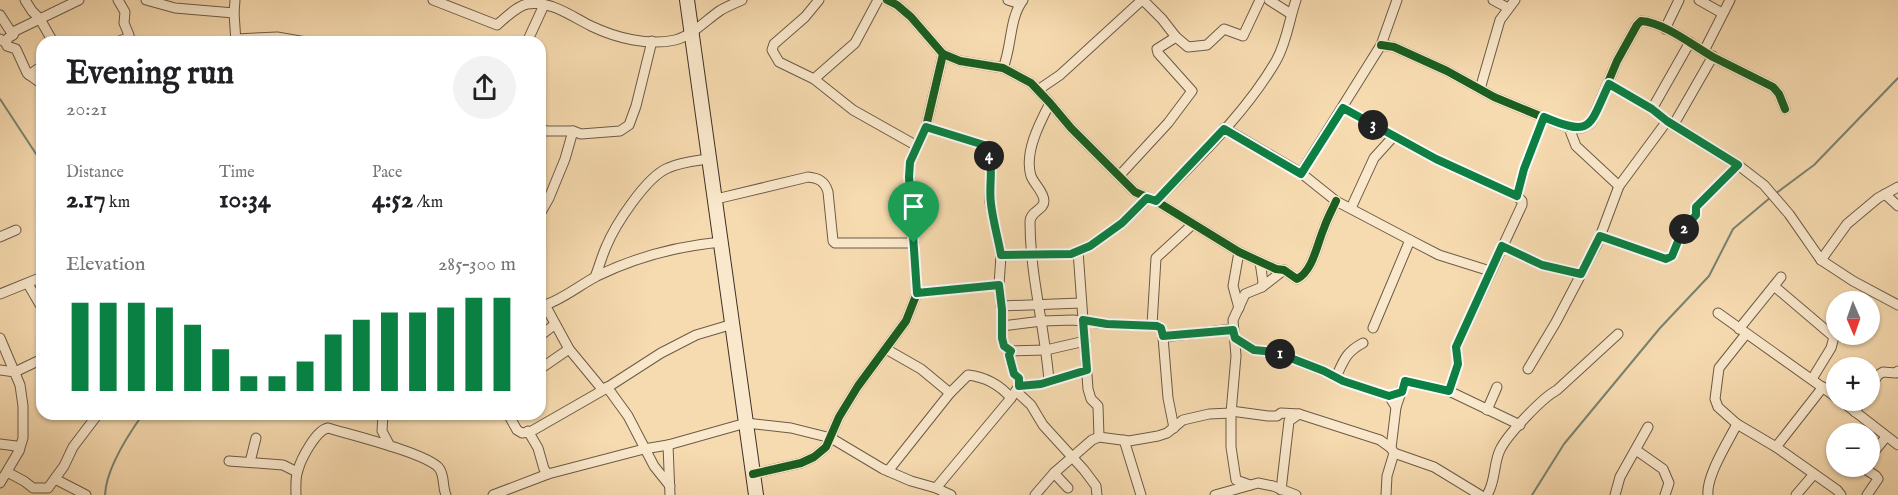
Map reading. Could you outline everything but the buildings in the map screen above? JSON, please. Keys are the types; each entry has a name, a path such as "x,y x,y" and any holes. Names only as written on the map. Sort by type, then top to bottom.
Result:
{"main road":[{"path":"687,0 756,495"}],"street":[{"path":"25,0 50,36"},
{"path":"6,39 15,31 79,0"},
{"path":"118,0 125,12 124,23 128,36"},
{"path":"146,0 175,8 234,13"},
{"path":"235,0 236,36"},
{"path":"433,0 497,25 526,4 544,5 563,10 591,26 616,36 640,41 676,40 692,32 721,10 742,0"},
{"path":"819,0 805,17 774,45 772,50 779,62 814,79 853,110 917,146"},
{"path":"814,79 855,43 878,0"},
{"path":"887,0 911,17 944,54 960,61 1003,68 1031,84 1135,192 1239,252 1276,269 1284,270 1297,279 1311,263 1336,201"},
{"path":"1008,0 1022,2"},
{"path":"1038,90 1060,75 1142,0 1162,19 1176,37 1188,47 1193,48 1207,45 1224,29 1243,36 1260,0"},
{"path":"1269,0 1291,14"},
{"path":"1001,255 1071,254 1090,246 1151,200 1224,129 1247,101 1276,60 1288,33 1296,0"},
{"path":"1301,174 1381,45 1397,0"},
{"path":"1493,0 1508,8"},
{"path":"1480,89 1500,20 1515,0"},
{"path":"1665,29 1678,0"},
{"path":"1699,0 1722,13"},
{"path":"1704,51 1730,0"},
{"path":"1003,68 1017,8 1022,2"},
{"path":"530,36 544,5"},
{"path":"0,15 7,46 16,49 23,66 36,80"},
{"path":"1381,45 1394,47 1447,71 1494,97 1569,128 1582,128 1591,123 1617,62 1641,21 1647,21 1773,87 1779,94 1785,109"},
{"path":"1120,176 1192,91 1157,49 1176,37"},
{"path":"546,131 573,131 581,134 620,131 628,125 636,106 652,41"},
{"path":"1652,109 1690,42"},
{"path":"753,474 801,463 814,457 826,447 839,417 858,386 906,321 917,293 910,162 926,127 944,54"},
{"path":"1528,369 1556,322 1600,236 1619,186 1670,122 1713,56"},
{"path":"29,75 36,70"},
{"path":"1609,84 1738,165 1764,185 1789,214 1821,260 1898,305"},
{"path":"1049,381 1047,350 1032,255 1030,218 1044,202 1032,178 1030,155 1041,120 1050,103"},
{"path":"1343,108 1393,137 1517,196 1522,201 1522,206 1456,347 1458,364 1449,391"},
{"path":"1517,196 1524,169 1544,117"},
{"path":"926,127 984,145 988,151 991,162 990,202 1001,255 999,285 1004,346 1011,351 1047,350 1084,341"},
{"path":"1569,128 1576,146 1619,186"},
{"path":"1224,129 1301,174 1336,201 1439,255 1490,271"},
{"path":"546,203 565,159 573,131"},
{"path":"1351,208 1374,158 1393,137"},
{"path":"595,277 606,245 628,208 644,188 666,168 708,159"},
{"path":"1600,236 1666,259 1672,256 1683,229 1696,215 1696,207 1738,165"},
{"path":"716,198 807,177 818,178 826,185 828,192 835,243 914,243"},
{"path":"1821,260 1847,224 1885,194 1898,187"},
{"path":"1885,194 1898,206"},
{"path":"1152,325 1156,258 1193,224"},
{"path":"0,237 16,230"},
{"path":"1373,328 1410,240"},
{"path":"546,302 612,269 658,253 699,244 721,242"},
{"path":"1502,246 1542,265 1581,274"},
{"path":"1078,251 1088,390 1091,399 1098,406 1099,437"},
{"path":"1239,252 1233,286 1239,308"},
{"path":"600,262 612,269"},
{"path":"1260,262 1262,287"},
{"path":"1250,485 1236,480 1230,447 1236,356 1233,320 1245,294 1262,287 1284,270"},
{"path":"1781,278 1719,368 1715,399 1718,407 1737,424 1776,447 1841,495"},
{"path":"0,294 36,280"},
{"path":"28,284 36,298"},
{"path":"917,293 999,285"},
{"path":"1774,286 1834,337 1831,348 1812,379"},
{"path":"1001,306 1081,303"},
{"path":"546,311 569,349 628,416 644,449 670,491"},
{"path":"1718,313 1824,387 1776,447"},
{"path":"1002,326 1042,321 1083,320 1107,324 1152,325 1161,328 1168,398 1174,428"},
{"path":"511,420 522,434 530,432 661,353 696,335 733,324"},
{"path":"546,331 554,325"},
{"path":"1163,336 1234,334 1254,350 1275,352 1389,396 1396,406"},
{"path":"1487,495 1493,483 1500,450 1520,425 1547,396 1557,390 1618,334"},
{"path":"0,338 20,385 23,406 23,438 19,451 0,483"},
{"path":"1336,377 1351,350 1363,343"},
{"path":"546,365 569,349"},
{"path":"886,349 921,369 950,393"},
{"path":"936,488 1016,392 1019,378 1014,374 1009,355 1011,351"},
{"path":"0,370 15,372 36,362"},
{"path":"888,471 950,393 968,375 981,376 1004,390 1016,392 1087,370"},
{"path":"1880,374 1898,371"},
{"path":"1386,495 1393,451 1396,406 1405,381 1449,391 1520,425"},
{"path":"1487,410 1497,387"},
{"path":"1016,392 1031,405 1043,426 1096,486 1097,495"},
{"path":"1389,396 1402,392"},
{"path":"1035,495 1054,472 1092,440 1099,437 1124,440 1158,436 1184,420 1231,412 1268,416 1299,414 1380,440 1393,451 1434,467 1480,495"},
{"path":"1855,412 1898,445"},
{"path":"1281,490 1289,421 1299,414"},
{"path":"7,472 33,488 48,488 73,447 93,420"},
{"path":"383,420 382,431 390,446"},
{"path":"493,495 548,474 668,445 746,423 791,428 831,438 888,471 951,495"},
{"path":"1708,495 1708,488 1716,466 1737,424"},
{"path":"1615,495 1620,477 1648,427"},
{"path":"296,495 297,472 313,441 323,429 328,428 432,461 442,473 443,490 446,495"},
{"path":"528,431 538,448 544,469 548,474"},
{"path":"1880,444 1886,436"},
{"path":"250,462 256,438"},
{"path":"1124,440 1141,495"},
{"path":"0,444 16,446 19,451"},
{"path":"668,445 670,491"},
{"path":"1636,450 1663,469 1669,483 1665,495"},
{"path":"229,461 283,465 297,472"},
{"path":"1054,472 1068,488"},
{"path":"1796,495 1814,474"},
{"path":"1867,495 1878,479 1877,477"},
{"path":"55,479 86,495"},
{"path":"1220,494 1258,483 1296,495"}],"waterway":[{"path":"1775,194 1814,165 1898,78"},
{"path":"0,99 36,154"},
{"path":"1532,495 1564,444 1660,328 1709,276 1733,229 1771,197"},
{"path":"105,495 109,474 114,463 139,420"}],"cycle path":[{"path":"887,0 911,17 943,54 960,61 1003,68 1031,83 1071,128 1135,192 1156,201 1239,252 1276,269 1284,270 1297,279 1311,264 1336,201"},
{"path":"1381,45 1394,47 1447,71 1494,97 1569,128 1582,128 1591,123 1617,61 1637,25 1641,21 1650,22 1773,87 1779,94 1785,109"},
{"path":"753,474 801,463 814,457 826,447 839,417 858,386 906,321 917,293 910,162 926,127 943,54"}],"route":[{"path":"1609,84 1738,165 1696,207 1696,215 1683,229 1672,256 1666,259 1600,236 1581,274 1542,265 1502,246 1456,347 1458,364 1449,391 1405,381 1402,392 1389,396 1343,381 1275,352 1254,350 1235,338 1233,330 1163,336 1163,331 1157,326 1107,324 1083,320 1087,370 1041,384 1019,386 1019,378 1014,374 1009,355 1011,351 1004,346 1002,338 999,285 917,293 914,243 910,162 926,127 984,145 988,151 991,162 990,202 1001,255 1071,254 1090,246 1122,223 1147,198 1156,201 1224,129 1301,174 1343,108 1436,159 1517,196 1524,169 1544,117 1569,128 1582,128 1591,123 1609,84"}]}
